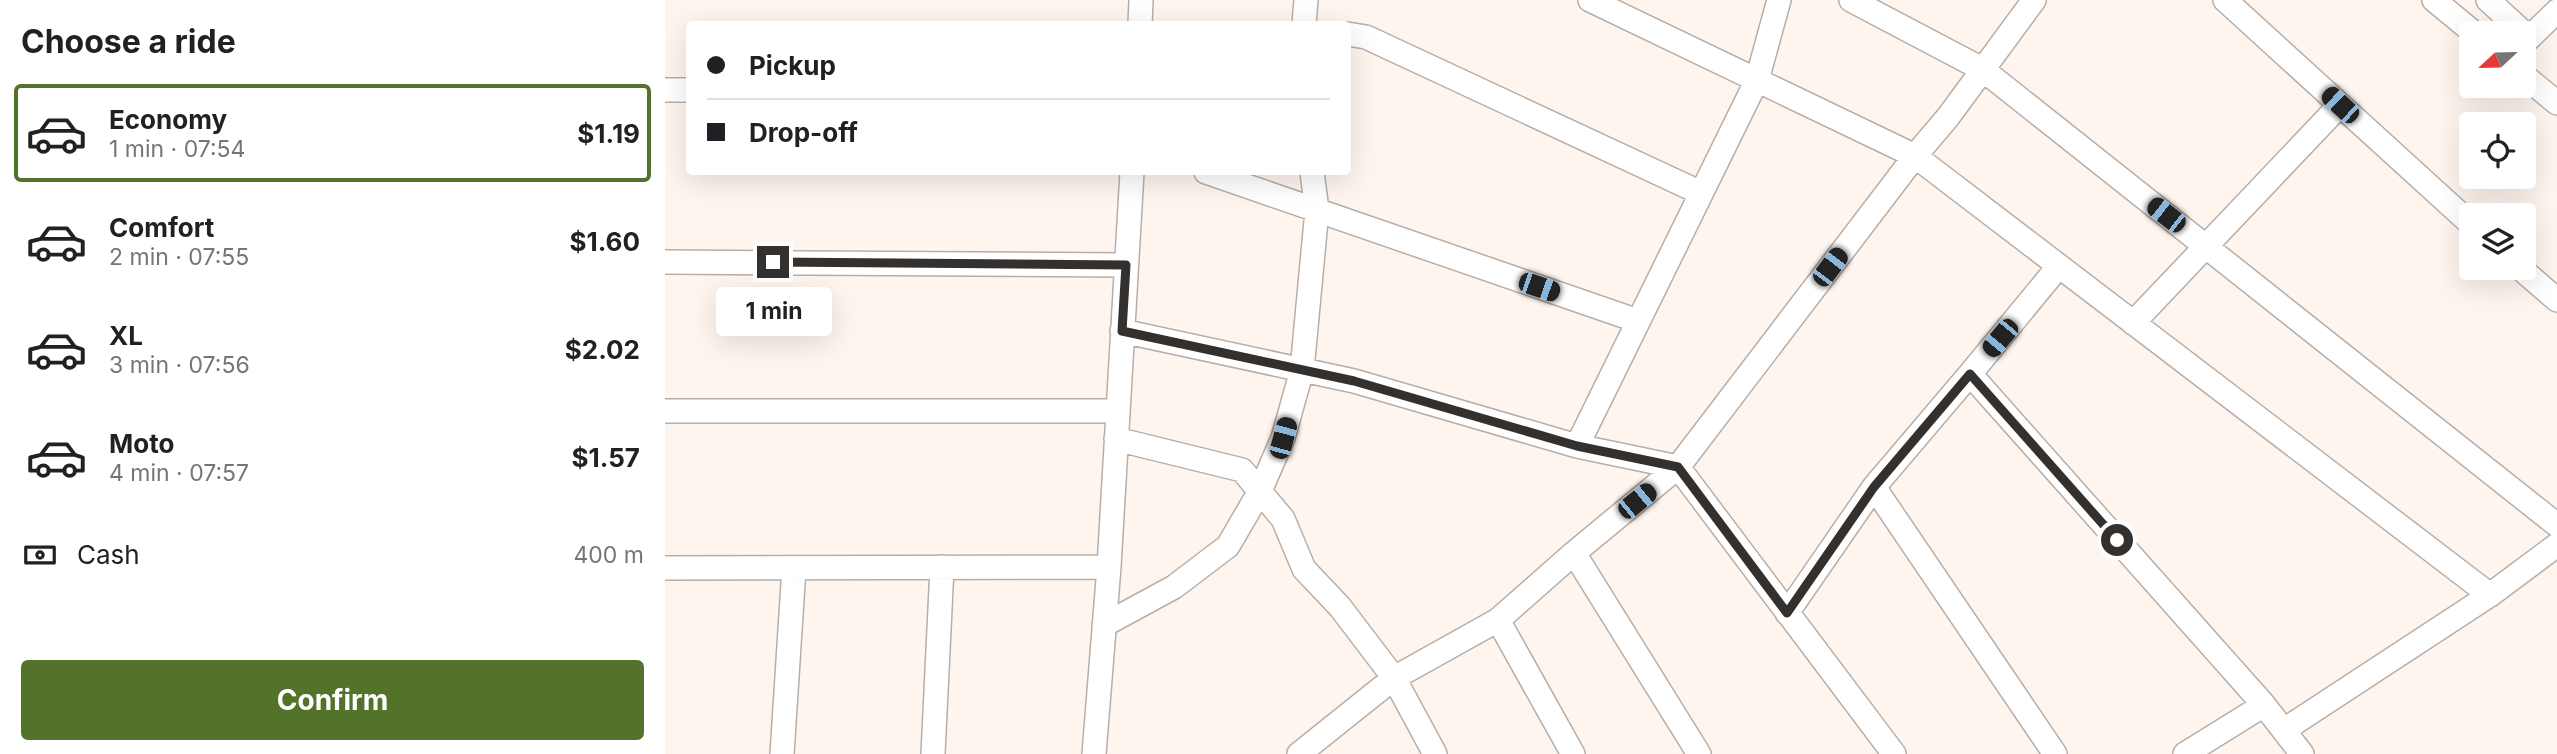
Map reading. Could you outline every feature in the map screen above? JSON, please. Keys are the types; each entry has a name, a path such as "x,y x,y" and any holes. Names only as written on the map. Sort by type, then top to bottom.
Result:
{"street":[{"path":"1140,21 1141,0"},
{"path":"1304,21 1306,0"},
{"path":"1590,0 1915,156 2490,595"},
{"path":"1577,446 1757,80 1779,0"},
{"path":"1851,0 1982,69 2557,525"},
{"path":"1299,754 1394,678 1498,620 1678,467 1915,156 1948,117 2034,0"},
{"path":"2225,0 2459,213"},
{"path":"2434,0 2459,21"},
{"path":"2487,0 2507,21"},
{"path":"2536,31 2557,11"},
{"path":"1351,35 1366,37 1701,193"},
{"path":"2536,86 2557,103"},
{"path":"665,90 686,90"},
{"path":"2133,323 2340,105"},
{"path":"1094,754 1109,567 1132,175"},
{"path":"1215,175 1638,320"},
{"path":"1104,625 1174,587 1228,546 1260,491 1283,438 1302,370 1317,210 1313,175"},
{"path":"665,262 1126,265"},
{"path":"1787,613 1874,487 2059,265"},
{"path":"2534,280 2557,300"},
{"path":"1122,331 1354,381 1577,446 1678,467 1894,754"},
{"path":"1970,374 2264,705 2302,754"},
{"path":"665,411 1118,411"},
{"path":"1116,439 1242,470 1283,519 1304,569 1340,607 1394,678 1435,754"},
{"path":"1874,487 2055,754"},
{"path":"2284,730 2490,595 2557,545"},
{"path":"1574,553 1699,754"},
{"path":"665,568 1109,567"},
{"path":"782,754 795,568"},
{"path":"933,754 942,568"},
{"path":"1498,620 1573,754"},
{"path":"2185,754 2264,705"}],"route":[{"path":"773,262 1126,265 1122,331 1354,381 1577,446 1678,467 1787,613 1874,487 1970,374 2117,540"}]}
